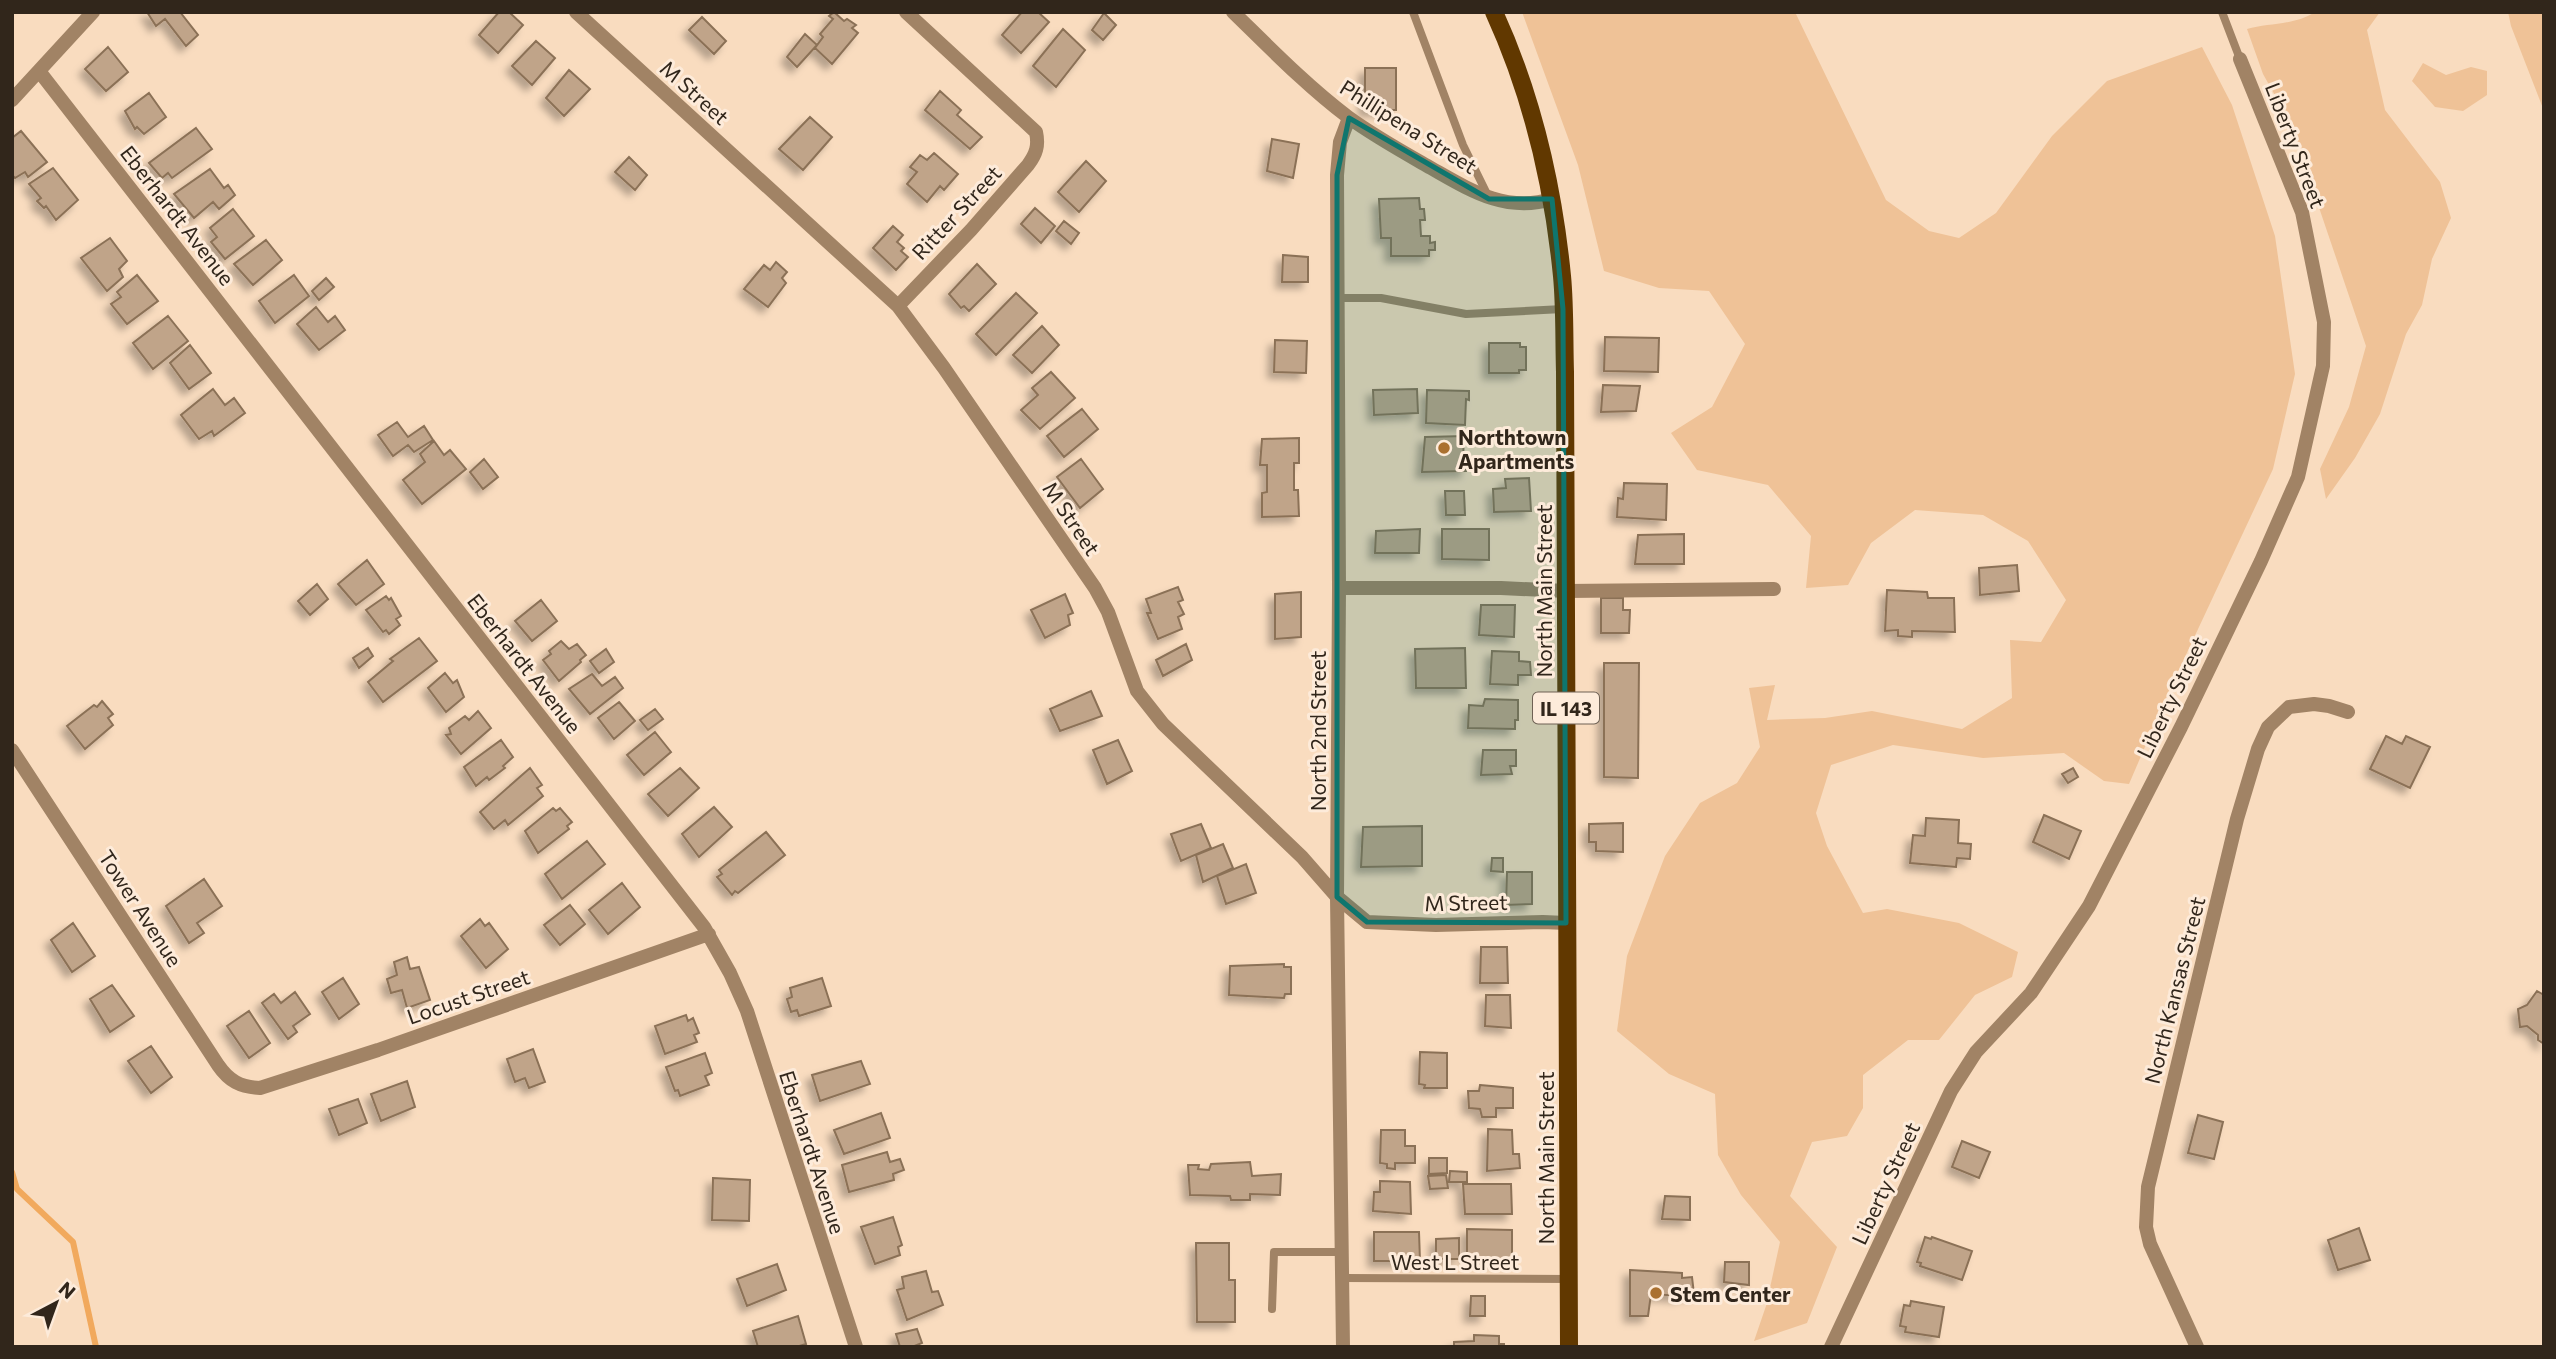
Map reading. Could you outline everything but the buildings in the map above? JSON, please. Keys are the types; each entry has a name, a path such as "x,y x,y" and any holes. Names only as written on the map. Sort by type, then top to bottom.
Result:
{"main road":[{"name":"North Main Street","path":"1494,12 1519,74 1538,136 1552,199 1562,278 1569,1347"}],"street":[{"path":"12,100 93,12"},
{"name":"M Street","path":"576,12 898,306 944,368 1095,588 1108,612 1138,691 1146,705 1301,858 1336,897 1367,922 1436,925 1566,923"},
{"name":"Ritter Street","path":"898,306 971,230 1028,165 1039,143 1037,132 906,12"},
{"name":"Phillipena Street","path":"1233,12 1307,83 1349,118 1406,154 1489,199 1516,203 1552,199"},
{"name":"Liberty Street","path":"1831,1347 1951,1091 1976,1052 2031,993 2089,906 2187,715 2298,477 2323,366 2324,322 2302,212 2240,59"},
{"name":"Eberhardt Avenue","path":"39,71 709,934 747,1011 856,1347"},
{"name":"North 2nd Street","path":"1343,1347 1336,897 1339,588 1337,175 1340,142 1349,118"},
{"path":"1339,588 1500,587 1566,591 1774,589"},
{"name":"North Kansas Street","path":"2197,1347 2150,1244 2146,1227 2147,1194 2170,1092 2237,819 2258,749 2268,727 2289,706 2329,706 2348,712"},
{"name":"Tower Avenue","path":"12,750 226,1077 239,1085"},
{"name":"Locust Street","path":"239,1085 260,1088 273,1084 391,1046 709,934"}],"lane":[{"path":"1413,12 1463,145 1489,199"},
{"name":"Liberty Street","path":"2222,12 2240,59"},
{"path":"1339,298 1381,298 1466,314 1563,309"},
{"path":"1272,1309 1274,1252 1342,1252"},
{"name":"West L Street","path":"1342,1278 1569,1279"}],"highlighted area":[{"path":"1349,118 1489,199 1552,199 1563,309 1566,923 1367,922 1337,897 1337,175"}],"shaded area":[{"path":"1522,12 1795,12 1886,200 1929,231 1959,238 1996,213 2052,136 2107,81 2202,47 2232,105 2275,236 2295,374 2273,469 2169,691 2129,784 2104,781 2064,753 1983,758 1893,745 1831,765 1816,813 1827,846 1863,913 1887,909 1959,923 2018,952 2012,977 1975,995 1939,1040 1908,1040 1863,1075 1863,1108 1847,1136 1812,1142 1790,1196 1837,1247 1807,1323 1754,1341 1766,1306 1780,1242 1741,1195 1718,1155 1715,1094 1669,1074 1617,1031 1627,956 1665,856 1700,803 1737,783 1760,747 1749,688 1775,685 1767,720 1825,718 1872,711 1962,729 2012,698 2010,640 2041,642 2066,600 2028,541 1983,515 1915,510 1871,543 1848,585 1806,588 1811,536 1768,485 1697,470 1671,433 1712,407 1745,344 1709,291 1659,288 1604,271 1578,165"},
{"path":"2315,12 2380,12 2367,30 2385,110 2440,182 2451,218 2432,259 2422,305 2406,334 2380,414 2355,458 2326,499 2320,469 2349,407 2366,346 2290,122 2263,74 2247,29 2291,22"},
{"path":"2508,12 2544,12 2544,111 2511,26"},
{"path":"2423,63 2446,75 2471,67 2487,71 2487,95 2463,111 2435,107 2412,81"}],"waterway":[{"path":"12,1172 17,1189 73,1242 96,1347"}],"place":[{"name":"Northtown Apartments","path":"1444,448"},
{"name":"Stem Center","path":"1656,1293"}]}
